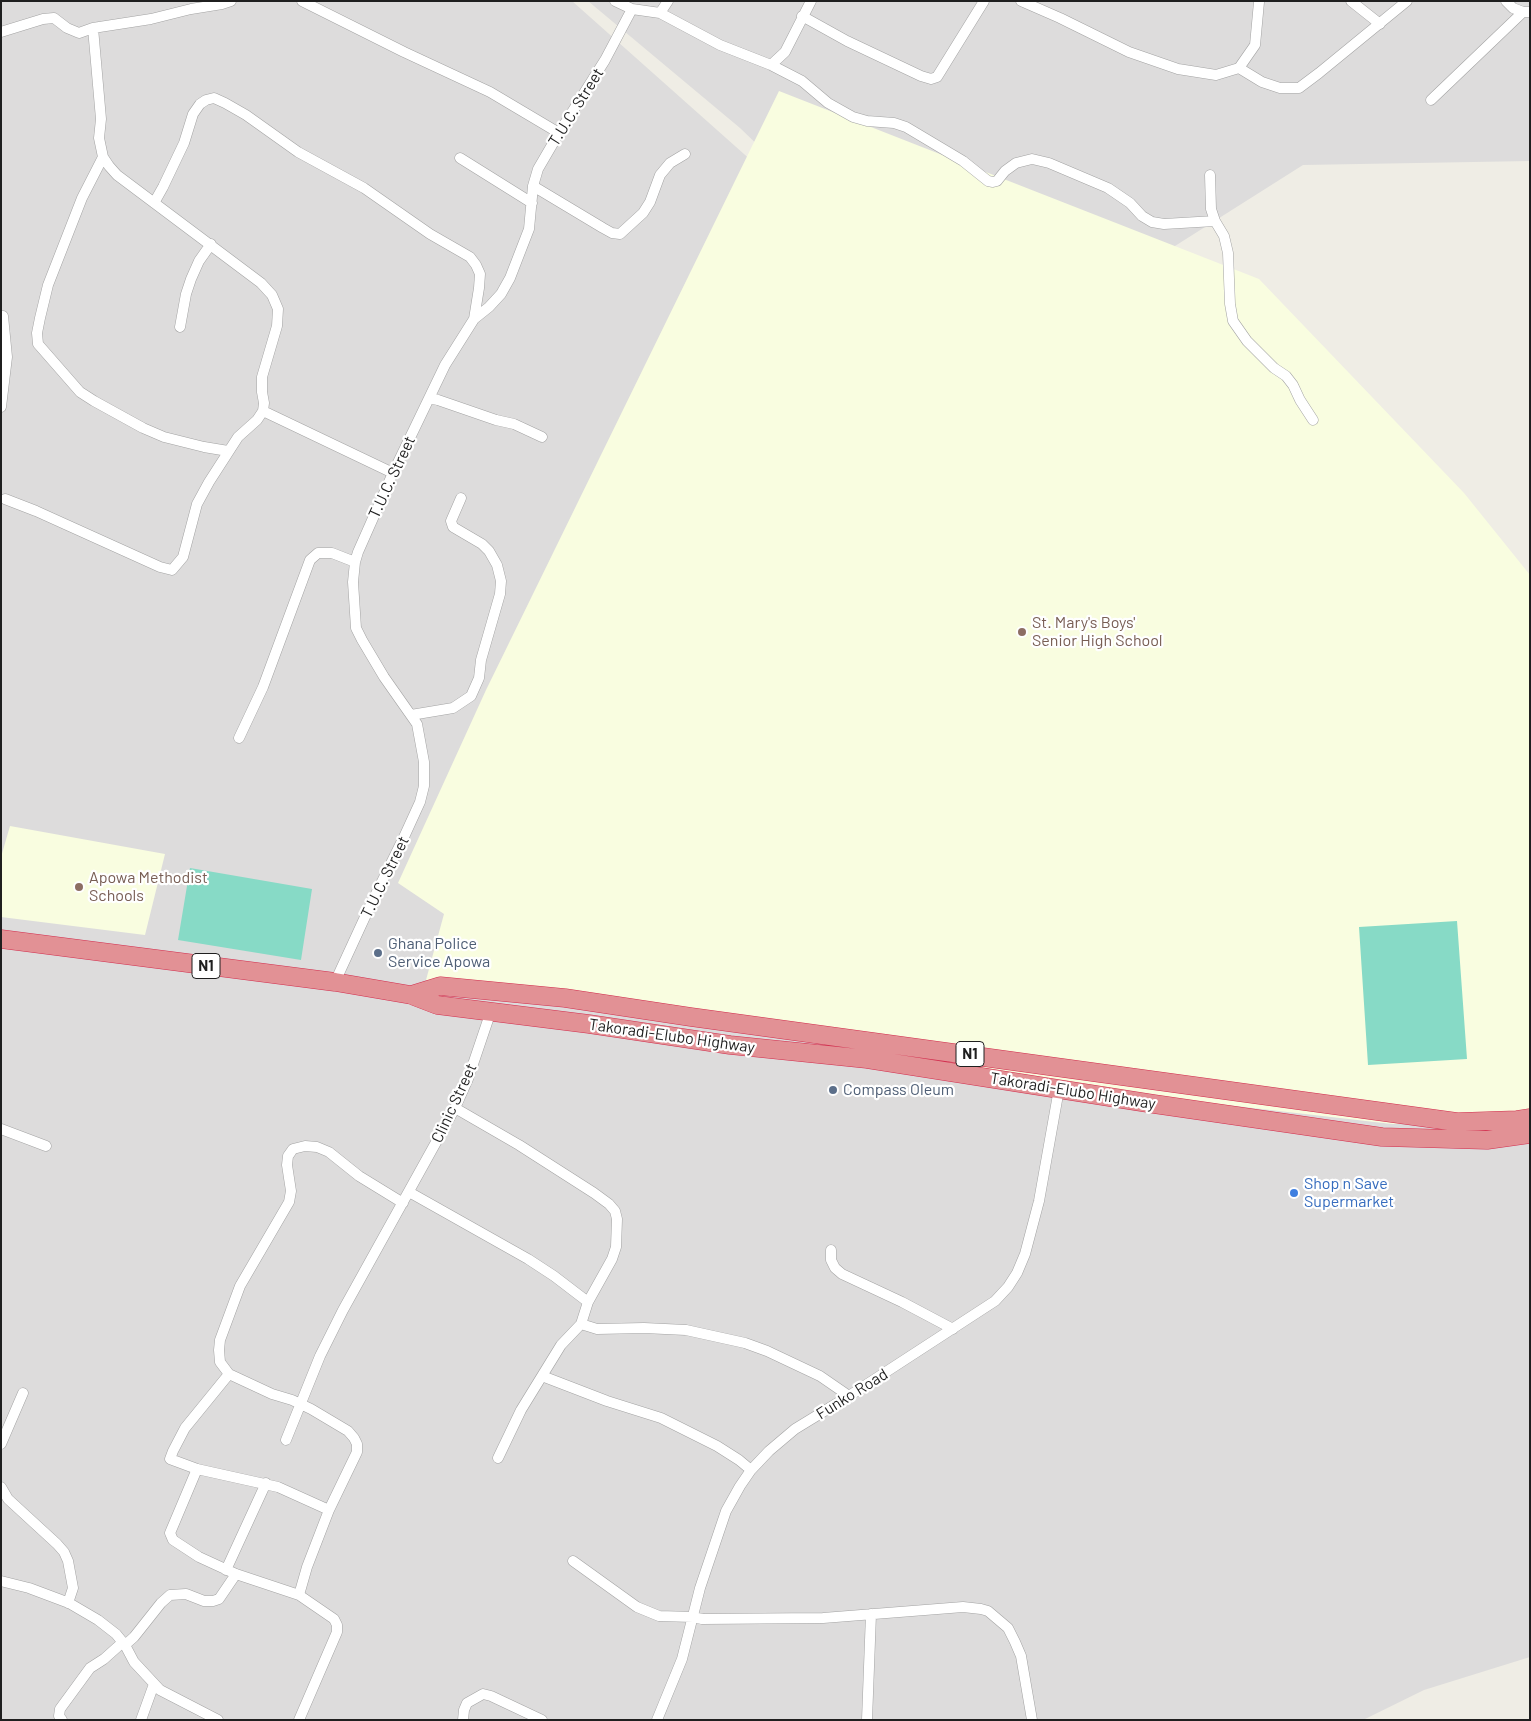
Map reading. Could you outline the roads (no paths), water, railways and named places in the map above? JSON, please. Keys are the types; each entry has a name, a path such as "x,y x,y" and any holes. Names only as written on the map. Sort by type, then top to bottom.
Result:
{"highway":[{"name":"Takoradi-Elubo Highway","path":"1,939 335,982 411,995 437,1005 730,1045 867,1059 1382,1137 1487,1140 1530,1134"},
{"name":"Takoradi-Elubo Highway","path":"411,995 440,986 556,997 1456,1122 1530,1118"}],"street":[{"path":"1,32 43,19 54,18 67,28 79,33 93,28 152,19 231,1"},
{"path":"302,1 490,92 559,133"},
{"path":"615,1 632,9 660,13 720,45 771,65 802,81 828,103 853,118 894,123 906,127 963,161 988,181 993,182 997,180 1016,163 1032,160 1049,163 1108,188 1152,222 1164,224 1215,221"},
{"path":"660,13 668,1"},
{"path":"771,65 785,52 811,1"},
{"path":"802,16 847,41 931,79 938,78 984,1"},
{"path":"1021,1 1130,52 1178,69 1216,75 1239,68 1255,45 1257,2"},
{"path":"1351,1 1380,24"},
{"path":"1239,68 1262,82 1280,88 1299,88 1407,1"},
{"path":"1506,1 1513,8 1526,12"},
{"name":"T.U.C. Street","path":"335,982 420,802 424,786 424,762 417,724 384,677 356,628 353,582 358,552 393,473 445,365 474,319 489,308 510,278 529,229 533,186 538,169 605,60 632,9"},
{"path":"1431,100 1526,12"},
{"path":"5,499 160,567 172,570 183,557 198,504 228,451 263,411 262,377 277,326 278,309 272,295 261,282 117,175 103,157 99,138 101,119 93,28"},
{"path":"154,203 184,143 193,114 200,104 214,98 246,115 298,152 364,188 430,234 470,257 476,264 480,274 474,319"},
{"path":"533,186 612,233 620,234 643,213 650,202 660,175 670,163 685,154"},
{"path":"103,157 82,198 48,285 37,333 38,344 80,392 94,401 143,428 164,437 204,448 228,451"},
{"path":"460,158 532,203"},
{"path":"1210,174 1211,209 1215,221 1224,236 1228,253 1230,304 1233,321 1247,341 1274,368 1286,376 1313,420"},
{"path":"180,327 186,294 191,279 199,261 211,244"},
{"path":"1,407 8,357 3,316"},
{"path":"429,398 514,424 542,437"},
{"path":"263,411 393,473"},
{"path":"411,714 453,708 470,696 479,678 500,594 501,581 497,565 490,551 482,544 453,527 451,521 461,498"},
{"path":"240,738 263,687 310,560 318,553 332,554 355,562"},
{"name":"Clinic Street","path":"286,1440 320,1356 343,1310 455,1108 468,1079 491,1011"},
{"name":"Funko Road","path":"658,1720 682,1659 700,1588 726,1511 740,1486 752,1470 769,1451 795,1429 953,1329 995,1301 1008,1288 1025,1254 1039,1201 1059,1089"},
{"path":"455,1108 575,1180 610,1204 615,1211 617,1232 616,1247 612,1259 588,1302 581,1324 561,1345 517,1417 498,1458"},
{"path":"1,1129 46,1146"},
{"path":"299,1595 328,1510 357,1452 357,1444 348,1431 301,1404 272,1394 228,1374 220,1362 220,1340 240,1286 289,1202 291,1191 287,1165 288,1156 293,1149 305,1146 317,1147 329,1152 359,1176 403,1204"},
{"path":"409,1192 528,1259 588,1302"},
{"path":"831,1250 831,1260 834,1268 842,1274 902,1302 953,1329"},
{"path":"581,1324 597,1329 644,1328 686,1330 745,1343 790,1361 820,1376 849,1396"},
{"path":"228,1374 185,1428 170,1459 197,1469 266,1483 296,1494 328,1510"},
{"path":"542,1376 607,1401 661,1418 717,1446 752,1470"},
{"path":"1,1444 23,1393"},
{"path":"197,1469 170,1533 172,1540 226,1570 299,1595 334,1619 337,1625 337,1632 299,1720"},
{"path":"226,1570 266,1483"},
{"path":"1,1487 8,1499 58,1544 64,1552 68,1561 73,1588 68,1603"},
{"path":"573,1561 637,1607 660,1616 702,1619 823,1618 963,1608 988,1611 1008,1628 1021,1656 1032,1720"},
{"path":"62,1720 59,1716 60,1709 90,1668 104,1660 134,1636 170,1595 186,1594 204,1601 213,1601 219,1599 236,1574"},
{"path":"1,1581 18,1585 68,1603 98,1620 116,1634 134,1662 154,1684 166,1694 218,1720"},
{"path":"867,1720 871,1614"},
{"path":"141,1720 154,1684"},
{"path":"463,1720 467,1703 482,1694 542,1720"}],"place":[{"name":"St. Mary's Boys' Senior High School","path":"1022,632"},
{"name":"Apowa Methodist Schools","path":"79,887"},
{"name":"Ghana Police Service Apowa","path":"378,953"},
{"name":"Compass Oleum","path":"833,1090"},
{"name":"Shop n Save Supermarket","path":"1294,1193"}]}
